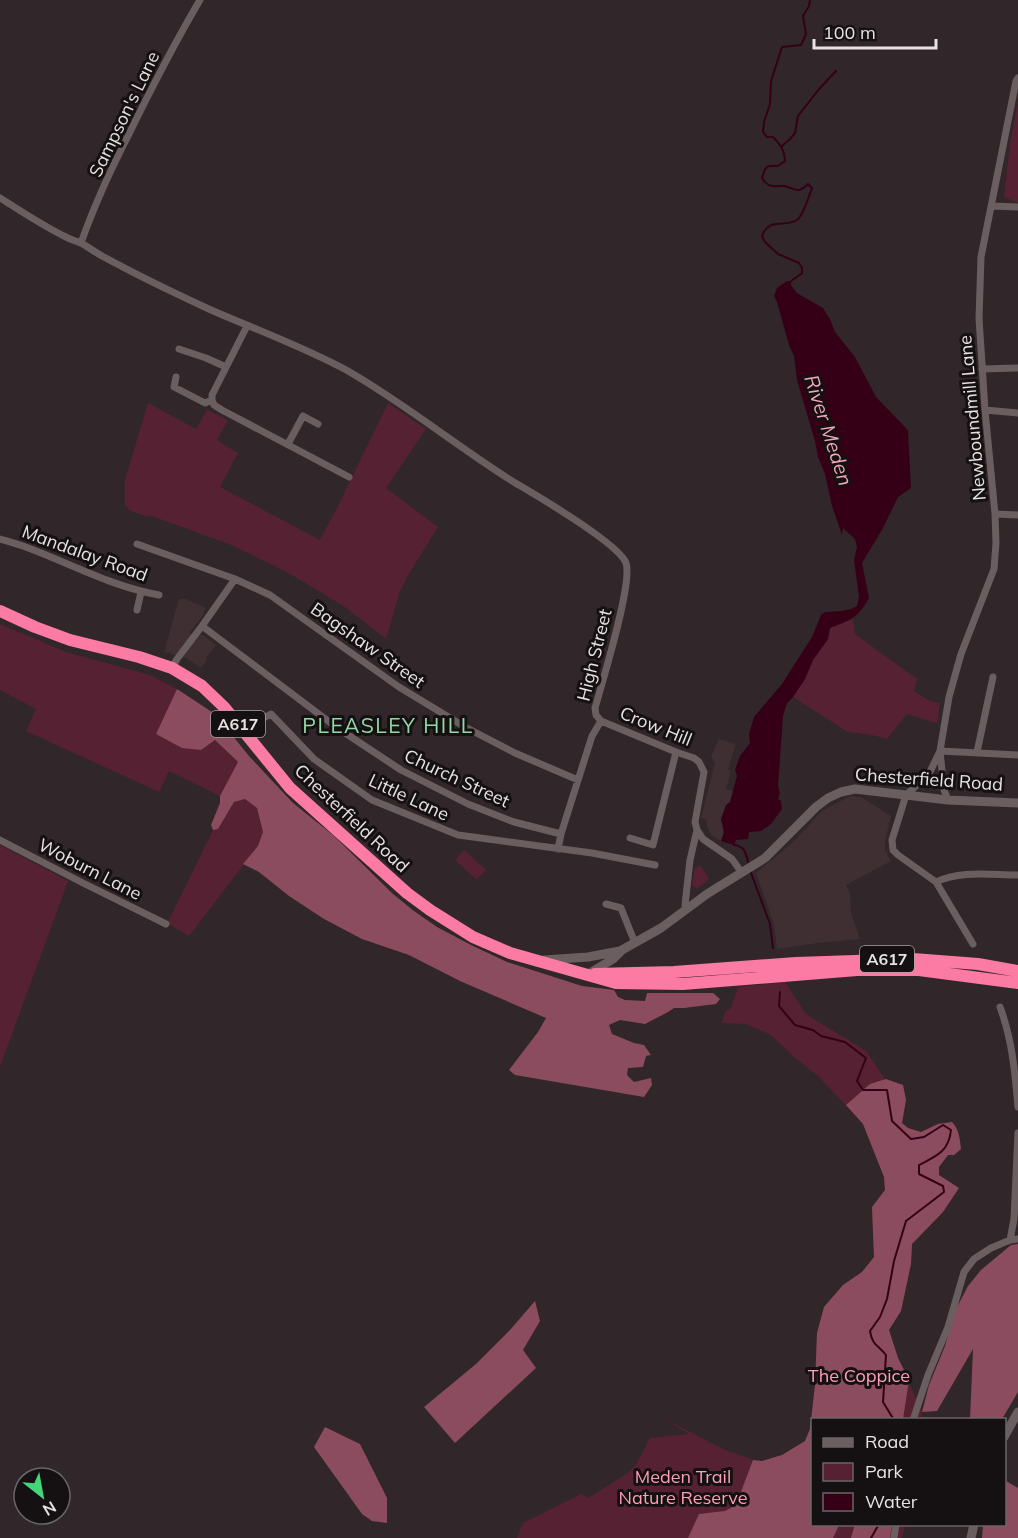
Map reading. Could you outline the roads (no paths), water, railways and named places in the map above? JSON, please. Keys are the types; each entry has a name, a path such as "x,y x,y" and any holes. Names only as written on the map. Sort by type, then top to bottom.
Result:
{"highway":[{"name":"Chesterfield Road","path":"0,611 70,640 139,657 172,668 202,686 243,729 290,789 407,893 473,937 510,952 588,974"},
{"name":"A617","path":"588,974 674,972 796,963 913,959 1018,970"},
{"name":"A617","path":"588,974 616,983 673,984 857,970 918,970 1018,983"}],"street":[{"name":"Sampson's Lane","path":"81,243 148,95 200,0"},
{"name":"Newboundmill Lane","path":"948,800 944,790 940,751 949,697 961,654 994,569 995,514 979,318 981,257 1018,78"},
{"path":"0,198 66,237 247,326 212,395 214,405 349,477"},
{"path":"992,206 1018,207"},
{"name":"High Street","path":"247,326 314,354 393,399 492,468 563,512 603,540 625,560 627,567 622,605 595,708 596,715 601,720 592,736 558,849"},
{"path":"179,349 226,367"},
{"path":"982,369 1018,368"},
{"path":"176,377 174,387 205,403 212,400"},
{"path":"985,411 1018,413"},
{"path":"288,444 303,416 318,424"},
{"path":"995,514 1018,515"},
{"name":"Mandalay Road","path":"0,539 30,548 141,592 159,595"},
{"name":"Bagshaw Street","path":"137,544 235,579 270,596 399,687 465,727 515,753 578,780"},
{"path":"172,668 235,579"},
{"path":"136,610 141,592"},
{"name":"Church Street","path":"202,626 336,727 401,770 468,804 514,822 561,834"},
{"path":"977,752 993,677"},
{"path":"990,689 999,691"},
{"name":"Little Lane","path":"243,729 271,714 314,759 372,800 458,835 558,849"},
{"name":"Crow Hill","path":"601,720 694,758 702,766 704,772 695,822 697,830 690,860 685,904 687,908"},
{"path":"940,751 1018,755"},
{"name":"Newboundmill Lane","path":"906,795 929,774 940,751"},
{"path":"630,838 653,846 676,752"},
{"name":"Chesterfield Road","path":"535,960 588,957 622,950 635,943 756,864 777,847 816,807 840,792 855,789 948,800 1018,803"},
{"path":"906,795 892,840 893,850 936,882 973,944"},
{"path":"697,830 703,839 732,859 743,872"},
{"name":"Woburn Lane","path":"0,840 166,924"},
{"path":"558,849 655,865"},
{"path":"936,882 947,876 956,875 1018,875"},
{"path":"606,904 621,908 635,943"},
{"name":"Chesterfield Road","path":"588,974 613,959 622,950"},
{"path":"1000,1006 1014,1059 1018,1107"},
{"path":"913,1418 948,1327 963,1272 974,1259 991,1248 1014,1239 1018,1133"},
{"path":"1006,1435 1018,1412"}],"water":[{"path":"791,281 797,293 823,308 835,332 855,357 876,397 908,431 911,488 898,497 862,563 869,598 853,618 830,628 828,639 813,660 805,679 787,703 783,716 778,786 780,793 778,799 781,801 782,809 771,824 761,831 749,832 748,839 736,840 734,845 721,841 724,832 721,819 726,805 730,802 737,776 735,770 740,756 750,743 749,734 754,717 782,684 812,637 821,615 825,612 851,609 857,606 859,597 854,560 857,547 855,539 843,528 842,535 832,506 825,474 818,457 797,380 794,356 774,296 777,288"}],"waterway":[{"name":"River Meden","path":"789,284 802,273 802,268 799,263 778,254 762,236 765,230 773,225 797,220 804,210 812,188 808,184 797,190 784,186 771,186 764,181 762,178 765,169 769,166 778,166 785,161 778,143 773,137 767,137 763,132 770,104 771,81 782,47 801,45 806,34 803,16 810,0"},
{"path":"782,146 795,133 798,116 836,71"},
{"name":"River Meden","path":"734,843 743,849 749,865"},
{"name":"River Meden","path":"750,870 770,924 773,948"},
{"name":"River Meden","path":"780,992 779,1006 795,1025 813,1030 821,1036 845,1042 866,1058 857,1081 863,1090 887,1090 892,1121 911,1139 924,1137 943,1125 951,1130 945,1148 937,1156 919,1165 919,1174 943,1186 944,1192 906,1221 894,1261 887,1299 880,1317 870,1331 874,1342 886,1355 883,1402 893,1418"},
{"name":"River Meden","path":"871,1538 878,1526"}],"district":[{"name":"PLEASLEY HILL","path":"388,725"}],"park label":[{"name":"The Coppice","path":"859,1375"},
{"name":"Meden Trail Nature Reserve","path":"683,1486"}]}
